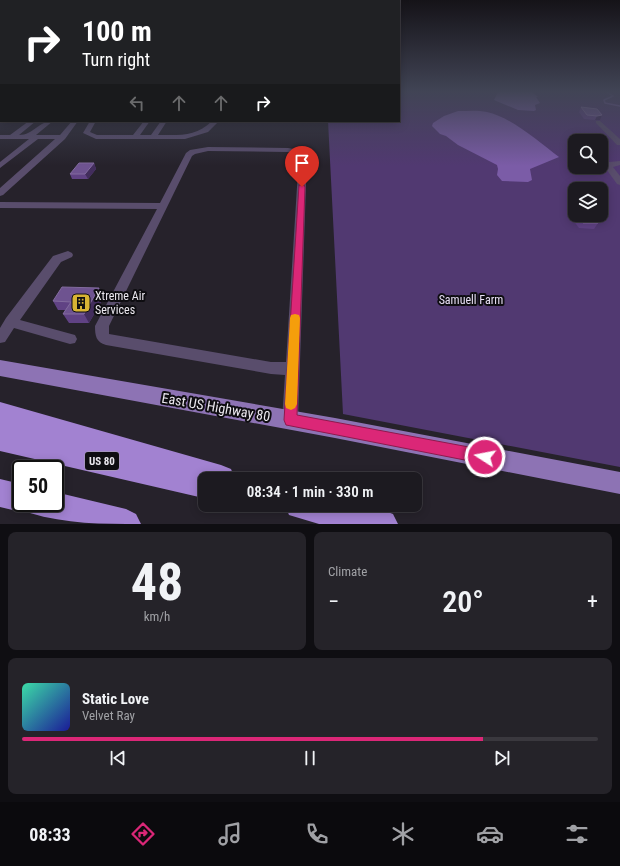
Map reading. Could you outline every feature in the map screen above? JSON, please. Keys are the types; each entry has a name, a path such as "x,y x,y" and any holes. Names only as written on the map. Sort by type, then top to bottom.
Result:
{"highway":[{"path":"0,414 198,472"},
{"name":"US 80","path":"0,438 198,482"},
{"path":"0,493 12,496"},
{"path":"64,509 126,524"},
{"path":"331,512 383,524"}],"main road":[{"name":"East US Highway 80","path":"0,368 290,420 620,483"}],"street":[{"path":"12,137 32,122"},
{"path":"0,166 49,122"},
{"path":"0,193 62,137 74,122"},
{"path":"92,122 86,133 96,137 185,137 206,130 215,122"},
{"path":"135,137 146,122"},
{"path":"153,137 163,122"},
{"path":"598,122 620,143"},
{"path":"0,137 62,137"},
{"path":"290,420 293,368 303,156 302,153 288,150 208,150 193,152 163,206 102,326 102,336 106,340 263,367 293,368"},
{"path":"608,164 620,163"},
{"path":"608,168 620,182"},
{"path":"0,205 163,206"},
{"path":"0,338 57,259 68,255"},
{"path":"11,322 70,339"}],"green space":[{"name":"Samuell Farm","path":"400,116 620,116 620,467 343,414 328,122 400,122"}],"shaded area":[{"path":"443,116 500,116 515,124 559,157 530,169 532,180 528,182 502,181 497,175 497,165 440,134 432,126 433,123"}],"building":[{"path":"79,163 94,163 85,174 70,174"},
{"path":"582,222 598,223 583,223"},
{"path":"62,287 99,288 84,314 63,314 71,302 53,301"}],"slow traffic":[{"path":"291,404 295,318"}],"place":[{"name":"Xtreme Air Services","path":"81,303"}],"route":[{"path":"302,187 290,420 485,457"}]}
